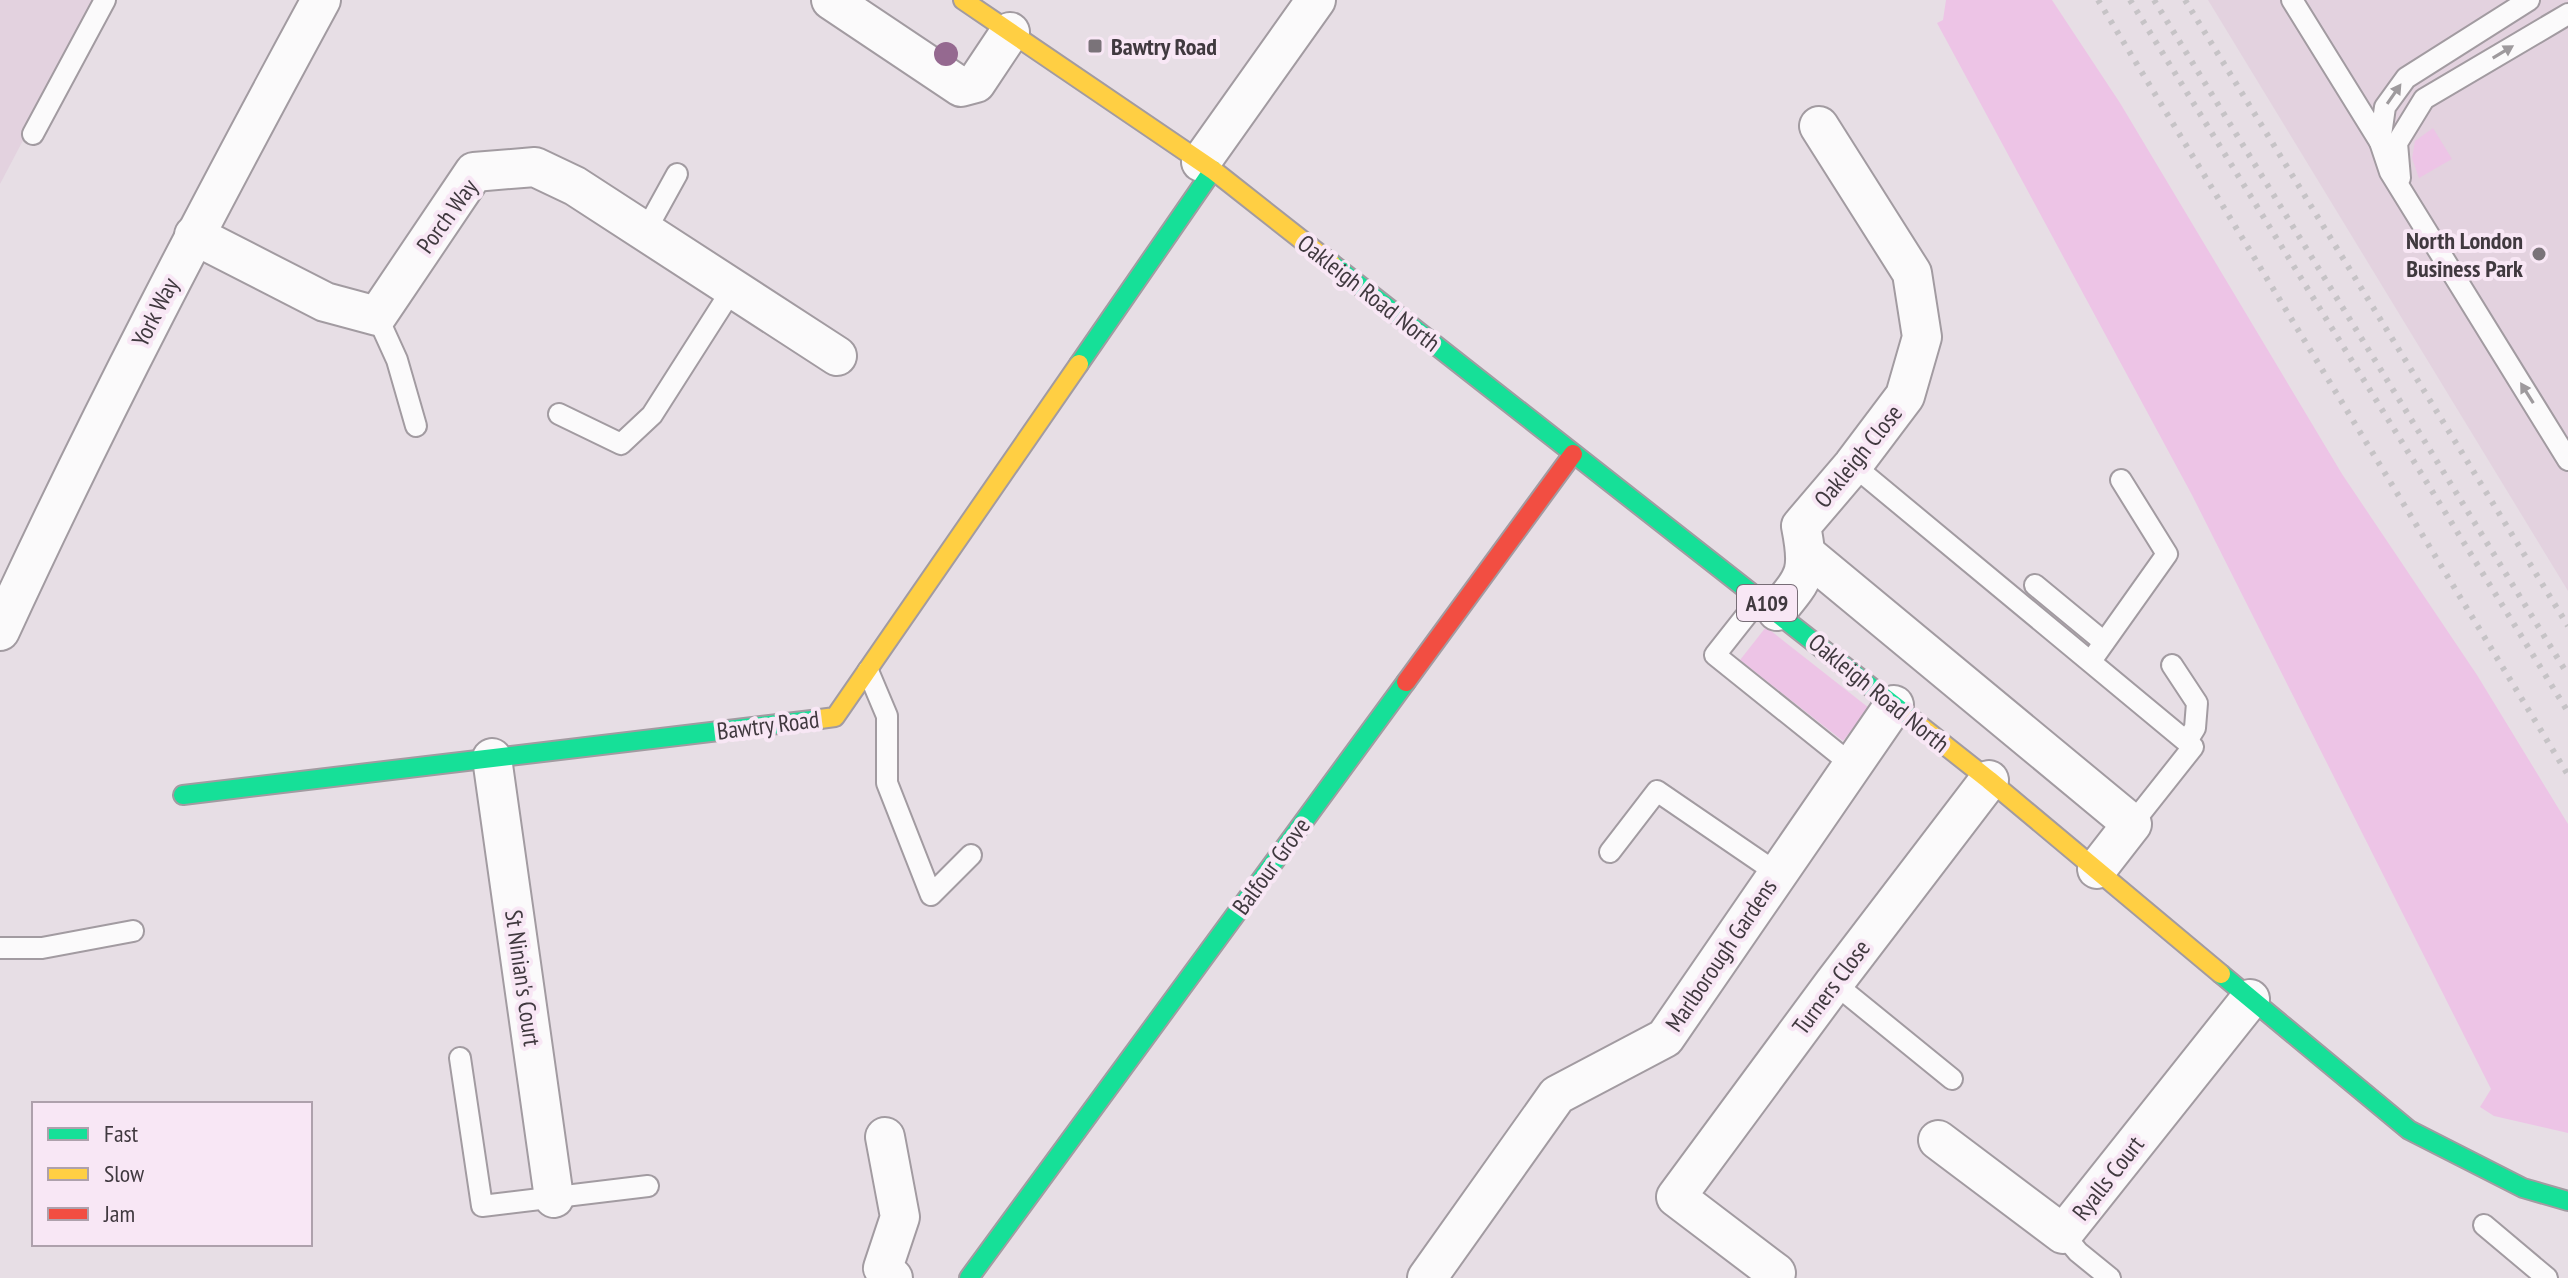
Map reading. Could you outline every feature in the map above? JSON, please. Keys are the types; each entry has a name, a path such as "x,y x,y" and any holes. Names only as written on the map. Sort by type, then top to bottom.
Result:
{"street":[{"name":"York Way","path":"0,631 58,505 194,235 321,0"},
{"path":"831,0 961,87 976,83 1010,32"},
{"name":"Oakleigh Road North","path":"963,0 1207,166 1769,604 1989,780 2409,1130 2523,1188 2568,1201"},
{"path":"1207,166 1316,0"},
{"name":"Oakleigh Close","path":"1769,604 1802,580 1806,554 1801,526 1853,465 1905,396 1922,337 1912,273 1819,126"},
{"name":"Bawtry Road","path":"183,795 835,717 1207,166"},
{"name":"Porch Way","path":"377,316 474,172 535,167 575,186 837,356"},
{"path":"194,235 325,302 377,316"},
{"name":"Balfour Grove","path":"969,1278 1573,454"},
{"path":"1806,554 2132,824 2097,869"},
{"name":"Marlborough Gardens","path":"1427,1278 1557,1095 1665,1038 1894,705"},
{"name":"St Ninian's Court","path":"492,758 554,1198"},
{"name":"Turners Close","path":"1776,1273 1676,1197 1989,780"},
{"name":"Ryalls Court","path":"1938,1140 2063,1234 2250,999"},
{"path":"885,1137 900,1217 883,1268 893,1278"}],"lane":[{"path":"33,134 105,0"},
{"path":"2292,0 2380,142 2390,172 2568,460"},
{"path":"2380,142 2385,107 2406,78 2529,0"},
{"path":"2401,190 2397,143 2424,99 2568,14"},
{"path":"645,232 677,174"},
{"path":"559,414 621,444 652,415 733,288"},
{"path":"377,316 397,360 416,426"},
{"path":"1853,465 2193,747 2132,824"},
{"path":"2091,661 2167,554 2121,480"},
{"path":"2035,585 2104,642"},
{"path":"1769,604 1715,655 1851,764"},
{"path":"2172,665 2197,703 2195,728 2187,741"},
{"path":"867,671 887,716 887,783 931,895 971,855"},
{"path":"1610,852 1657,791 1777,873"},
{"path":"0,948 42,948 133,931"},
{"path":"1834,983 1952,1079"},
{"path":"460,1058 482,1206 648,1186"},
{"path":"2484,1225 2547,1278"},
{"path":"2063,1234 2078,1252 2110,1278"}],"shaded area":[{"path":"0,0 97,0 0,184"},
{"path":"1946,0 2052,0 2120,103 2342,474 2477,675 2568,824 2568,1133 2494,1116 2480,1107 2491,1089 2192,495 1937,23 1943,20"},
{"name":"North London Business Park","path":"2208,0 2568,0 2568,591"},
{"path":"2433,128 2452,159 2419,178 2412,158 2415,141"},
{"path":"1766,627 1869,708 1843,741 1740,660"}],"railway":[{"path":"2098,0 2568,775"},
{"path":"2130,0 2568,712"},
{"path":"2154,0 2568,675"},
{"path":"2185,0 2568,626"}],"traffic: fast":[{"path":"1079,364 1213,170"},
{"path":"1331,263 1913,720"},
{"path":"969,1278 1406,682"},
{"path":"183,795 820,719"},
{"path":"2221,974 2409,1130 2523,1188 2568,1201"}],"traffic: slow":[{"path":"963,0 1213,170 1331,263"},
{"path":"820,719 835,717 1079,364"},
{"path":"1913,720 2221,974"}],"traffic: jam":[{"path":"1406,682 1573,454"}],"place":[{"name":"Bawtry Road","path":"1095,46"},
{"name":"North London Business Park","path":"2539,254"}]}
